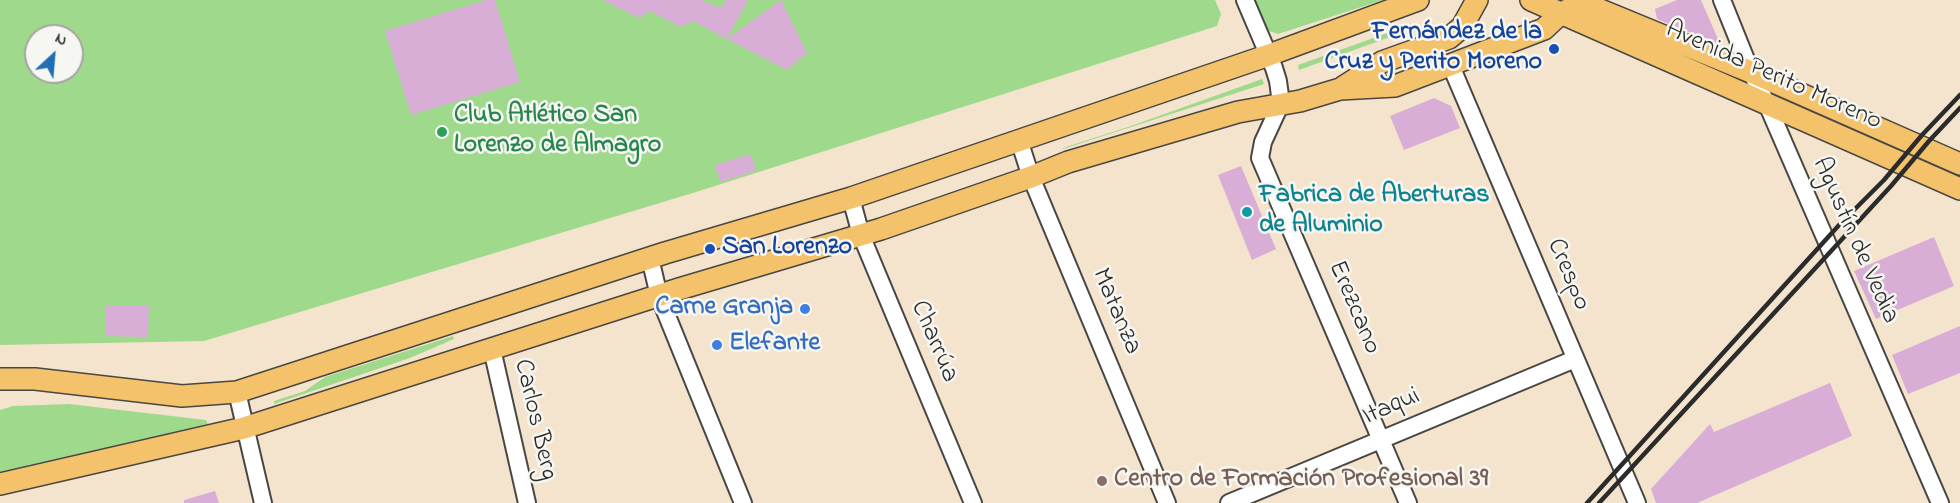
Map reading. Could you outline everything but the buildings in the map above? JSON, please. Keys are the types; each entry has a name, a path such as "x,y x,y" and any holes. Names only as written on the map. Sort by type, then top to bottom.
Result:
{"main road":[{"path":"0,379 35,379 182,396 237,392 650,258 850,198 1269,55 1418,0"},
{"path":"1340,89 1382,62 1449,38 1462,27 1477,0"},
{"name":"Avenida Perito Moreno","path":"1531,0 1574,3 1751,72 1960,164"},
{"path":"0,484 244,428 659,296 861,236 1090,155 1238,112 1300,100 1340,89 1395,86 1544,29 1574,3"},
{"name":"Avenida Perito Moreno","path":"1574,3 1767,104 1960,189"}],"street":[{"path":"1245,0 1269,55 1278,81 1281,103"},
{"name":"Agustín de Vedia","path":"1722,0 1751,72 1767,104 1940,503"},
{"name":"Crespo","path":"1451,66 1637,503"},
{"name":"Erezcano","path":"1281,103 1263,142 1260,158 1408,503"},
{"name":"Matanza","path":"1019,140 1031,177 1167,503"},
{"name":"Charrúa","path":"850,198 861,236 974,503"},
{"path":"650,258 659,296 743,503"},
{"name":"Carlos Berg","path":"492,349 527,503"},
{"name":"Itaqui","path":"1229,503 1575,359"},
{"path":"237,392 263,503"}],"green space":[{"name":"Club Atlético San Lorenzo de Almagro","path":"0,0 1215,0 1221,14 1217,26 696,192 204,341 0,345"},
{"path":"1254,0 1383,0 1278,34 1269,31 1266,27"},
{"path":"1412,29 1299,70 1298,65 1393,31"},
{"path":"1262,79 1264,84 1063,149 1063,148"},
{"path":"453,336 454,339 410,358 274,404 274,401 305,391 325,377"},
{"path":"69,404 206,420 208,424 0,473 0,410 13,406"}],"railway":[{"path":"1587,503 1960,95"},
{"path":"1599,503 1960,108"}],"place":[{"name":"Fernández de la Cruz y Perito Moreno","path":"1554,49"},
{"name":"Club Atlético San Lorenzo de Almagro","path":"442,132"},
{"name":"Fabrica de Aberturas de Aluminio","path":"1247,212"},
{"name":"San Lorenzo","path":"710,249"},
{"name":"Carne Granja","path":"805,309"},
{"name":"Elefante","path":"717,345"},
{"name":"Centro de Formación Profesional 39","path":"1102,481"}]}
